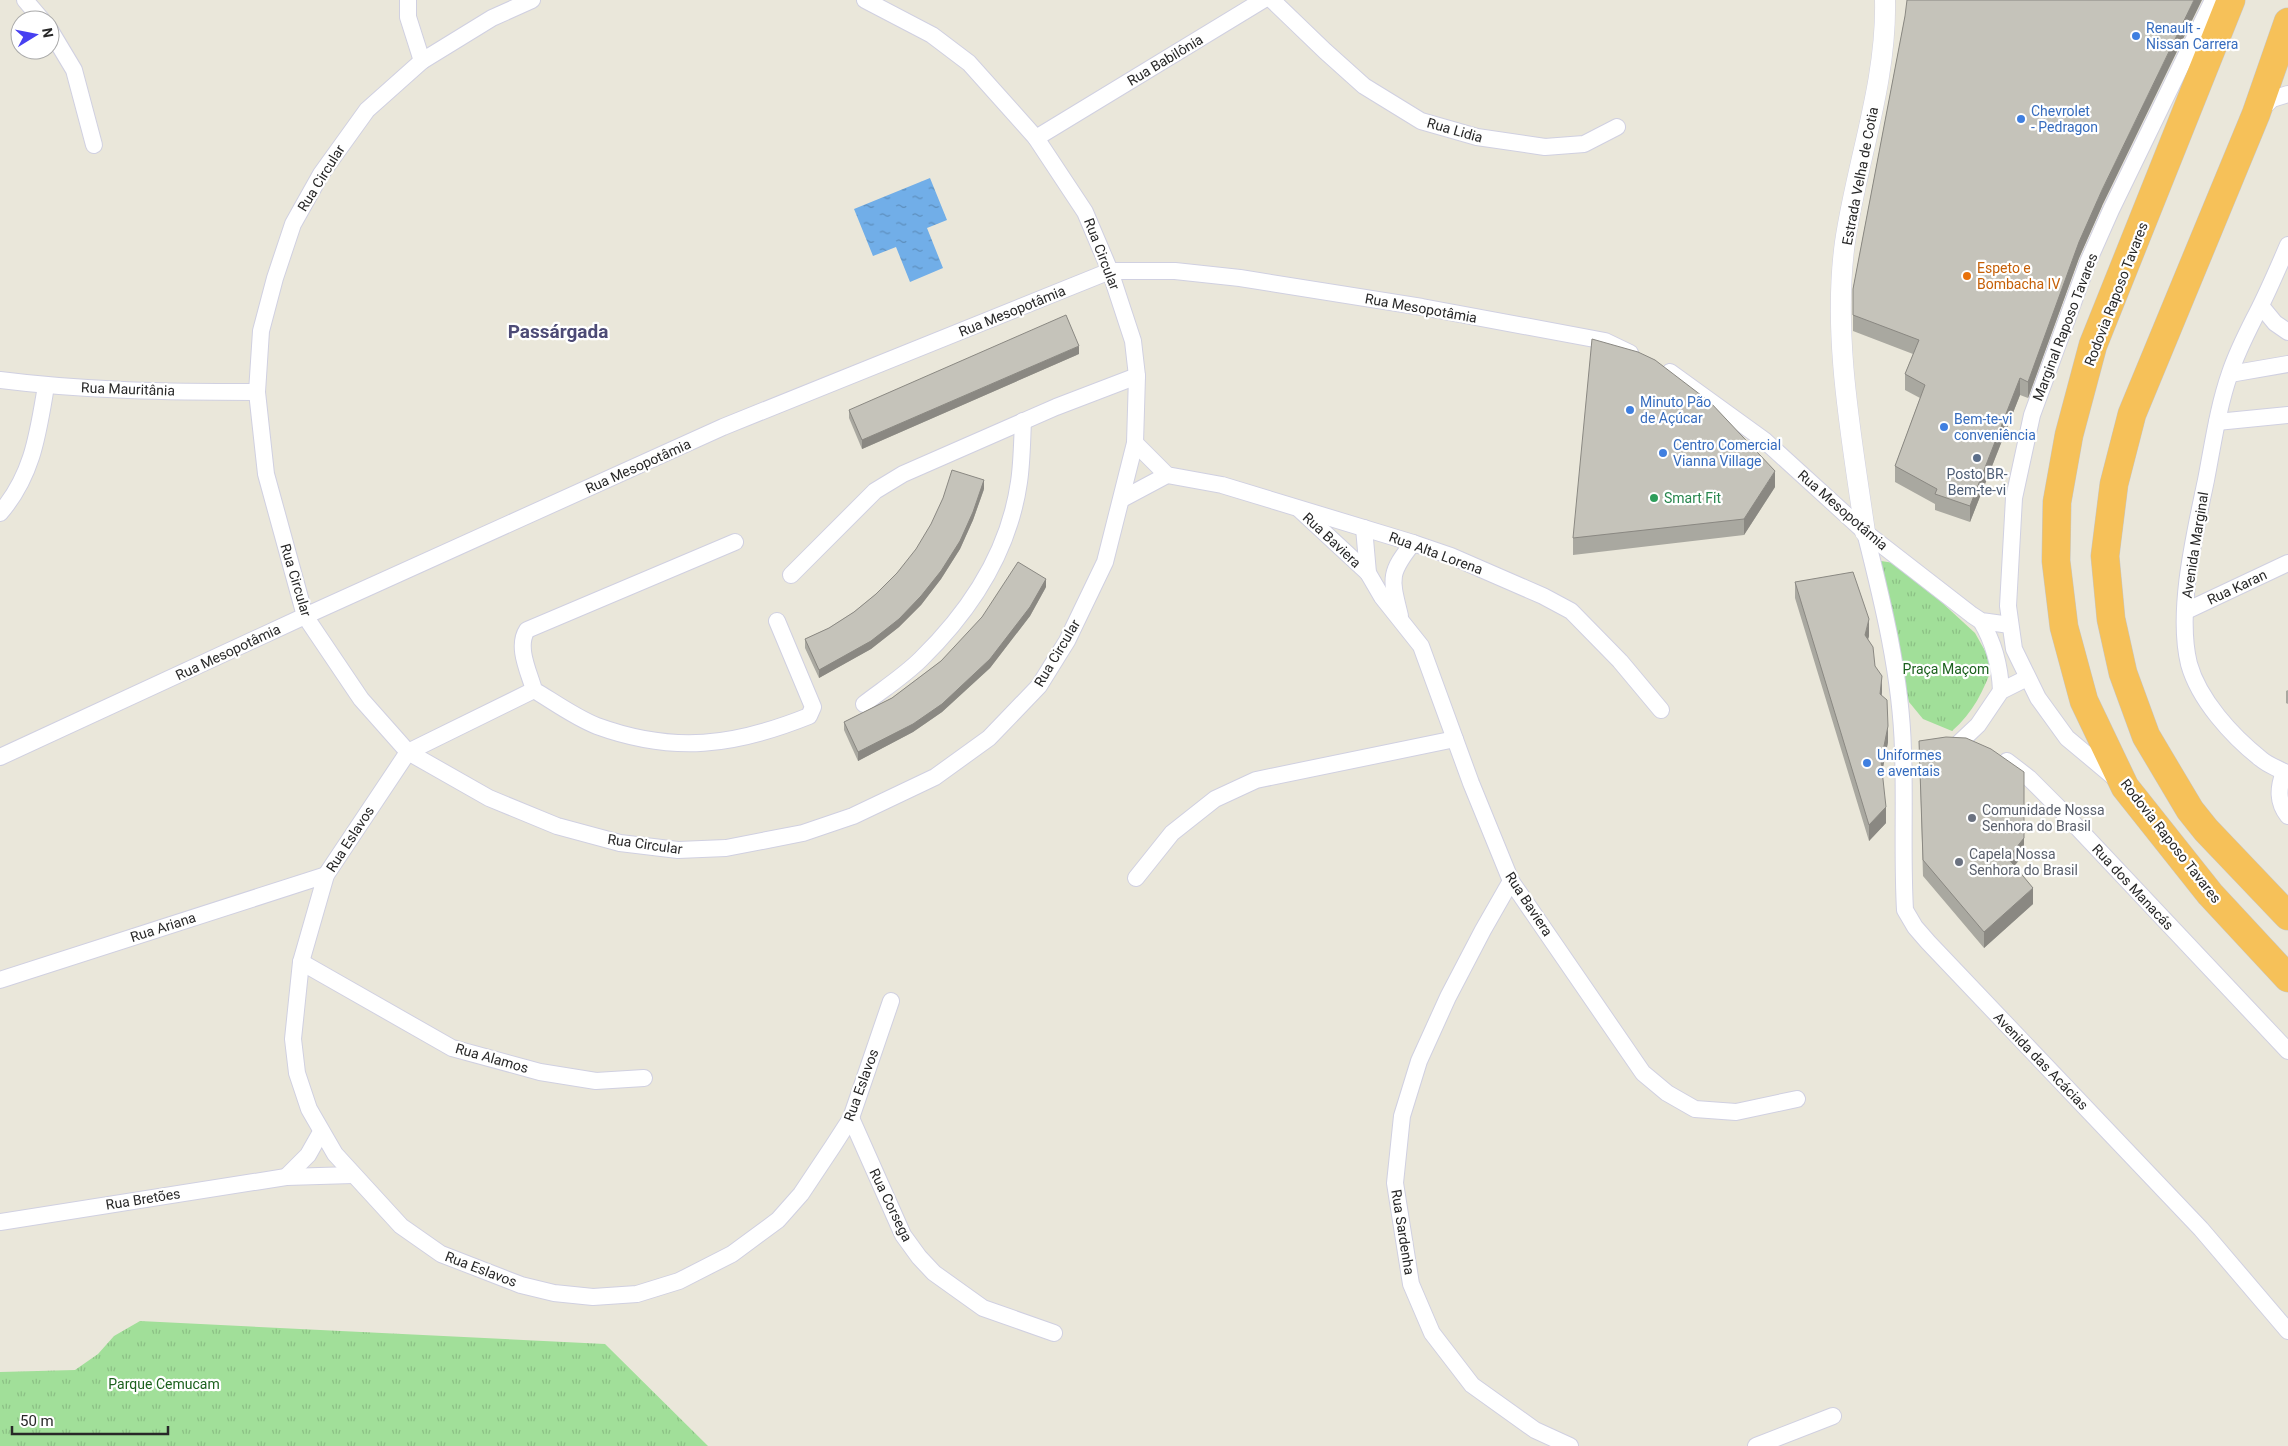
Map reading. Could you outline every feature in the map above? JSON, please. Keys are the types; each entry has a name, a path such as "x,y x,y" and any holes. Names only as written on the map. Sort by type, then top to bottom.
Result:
{"highway":[{"name":"Rodovia Raposo Tavares","path":"2231,0 2093,345 2069,435 2057,502 2056,561 2064,627 2084,701 2125,787 2210,894 2288,978"},
{"path":"2288,22 2256,114 2132,414 2114,484 2105,556 2111,619 2123,673 2146,736 2190,810 2206,830 2288,916"}],"street":[{"path":"25,0 34,10"},
{"path":"408,0 408,17 422,61"},
{"name":"Rua Circular","path":"532,0 492,18 422,61 367,110 320,174 293,224 275,278 261,331 257,392 266,474 305,616 361,699 408,752 489,798 557,826 620,842 678,850 726,848 803,833 836,822 935,777 989,738 1039,686 1067,641 1105,562 1122,499 1134,443 1137,376 1133,341 1110,271 1085,212 1036,138 969,63 932,35 865,0"},
{"name":"Rua Babilônia","path":"1036,138 1263,0"},
{"name":"Rua Lidia","path":"1272,0 1324,51 1364,86 1421,121 1477,137 1545,147 1584,144 1617,126"},
{"name":"Estrada Velha de Cotia","path":"1865,532 1851,433 1841,326 1845,243 1873,112 1886,17 1885,0"},
{"name":"Marginal Raposo Tavares","path":"2125,787 2067,738 2038,698 2014,649 2010,625 2009,564 2014,498 2032,415 2088,262 2107,218 2213,0"},
{"path":"60,47 74,70 94,145"},
{"path":"2256,114 2272,99 2288,94"},
{"name":"Avenida Marginal","path":"2288,245 2261,306 2244,337 2230,374 2217,422 2190,568 2186,611 2189,664 2213,710 2262,760 2286,771 2279,789 2279,800 2282,809 2288,816"},
{"name":"Rua Mesopotâmia","path":"0,757 722,427 1110,271 1175,271 1240,278 1422,307 1605,341 1670,372 1764,440 1865,532 1981,621 2010,625"},
{"path":"2261,306 2275,323 2288,332"},
{"path":"2230,374 2288,364"},
{"path":"791,574 875,491 903,474 1023,421 1137,376"},
{"name":"Rua Mauritânia","path":"0,380 46,386 196,392 257,392"},
{"path":"0,513 13,498 34,454 46,386"},
{"path":"2217,422 2288,415"},
{"path":"864,704 920,660 964,613 993,567 1007,533 1019,483 1023,421"},
{"path":"1122,499 1168,475 1134,443"},
{"name":"Rua Alta Lorena","path":"1168,475 1222,485 1413,543 1452,556 1534,592 1571,611 1620,661 1660,710"},
{"name":"Rua Baviera","path":"1297,507 1368,573 1382,597 1401,618 1421,646 1489,831 1511,881 1643,1072 1667,1094 1695,1108 1736,1112 1797,1099"},
{"name":"Rua Baviera","path":"1364,528 1368,573"},
{"name":"Avenida das Acácias","path":"1865,532 1885,613 1895,671 1903,749 1905,910 1914,927 2201,1230 2288,1331"},
{"path":"735,542 527,630 522,638 522,648 534,690 596,726 651,741 688,744 724,742 781,727 809,716 812,707 777,621"},
{"path":"1401,618 1393,585 1394,571 1398,561 1413,543"},
{"name":"Rua Karan","path":"2186,611 2288,563"},
{"path":"1981,621 1991,640 1998,662 2001,691"},
{"path":"1959,743 1978,725 2001,691 2027,678"},
{"path":"408,752 534,690"},
{"path":"1136,878 1172,833 1216,799 1256,780 1455,739"},
{"path":"1940,745 1959,743 1976,748"},
{"path":"1903,749 1922,747"},
{"name":"Rua Eslavos","path":"408,752 326,875 301,962 293,1038 297,1073 309,1109 334,1154 402,1226 442,1254 521,1285 554,1293 593,1297 637,1294 678,1281 732,1254 778,1220 801,1194 851,1118 891,1001"},
{"name":"Rua dos Manacás","path":"1992,754 2007,761 2029,778 2059,808 2288,1052"},
{"name":"Rua Ariana","path":"0,980 326,875"},
{"name":"Rua Sardenha","path":"1511,881 1448,997 1419,1061 1402,1116 1396,1183 1411,1284 1432,1333 1472,1385 1535,1430 1570,1446"},
{"name":"Rua Alamos","path":"301,962 452,1048 540,1072 596,1081 644,1078"},
{"name":"Rua Corsega","path":"851,1118 903,1235 919,1257 934,1273 983,1308 1054,1334"},
{"path":"286,1177 308,1156 321,1132"},
{"name":"Rua Bretões","path":"0,1222 286,1177 353,1175"},
{"path":"1756,1446 1833,1416"}],"green space":[{"name":"Praça Maçom","path":"1875,560 1900,564 1975,633 1993,665 1977,701 1966,717 1952,731 1923,719 1909,702"},
{"name":"Parque Cemucam","path":"140,1321 605,1344 708,1446 0,1446 0,1372 75,1370 98,1354 114,1336"}],"water":[{"path":"930,178 947,220 927,228 943,268 910,282 896,247 873,256 854,209"}],"building":[{"path":"1907,0 2194,0 2102,190 2079,242 2028,382 2020,378 1970,506 1935,494 1937,489 1895,466 1925,385 1905,374 1919,340 1853,315 1853,289"},
{"path":"1066,315 1079,346 862,440 849,410"},
{"name":"Centro Comercial Vianna Village","path":"1592,339 1638,352 1655,360 1710,402 1775,471 1744,519 1573,538"},
{"path":"952,470 984,480 960,541 941,571 899,619 871,641 819,670 805,639 829,628 854,612 897,573 916,549 931,524 943,498"},
{"path":"1018,562 1046,579 1030,607 990,659 942,704 913,724 858,752 844,722 892,698 941,661 982,617"},
{"path":"1853,572 1869,619 1865,635 1873,647 1875,666 1882,676 1880,694 1887,700 1888,726 1881,761 1886,807 1869,825 1795,582"},
{"name":"Comunidade Nossa Senhora do Brasil","path":"1946,737 1966,738 1991,749 2024,772 2024,838 2008,858 2033,888 1984,932 1923,860 1919,741"}],"place":[{"name":"Renault - Nissan Carrera","path":"2136,36"},
{"name":"Chevrolet - Pedragon","path":"2021,119"},
{"name":"Espeto e Bombacha IV","path":"1967,276"},
{"name":"Minuto Pão de Açúcar","path":"1630,410"},
{"name":"Bem-te-vi conveniência","path":"1944,427"},
{"name":"Centro Comercial Vianna Village","path":"1663,453"},
{"name":"Posto BR- Bem-te-vi","path":"1977,458"},
{"name":"Smart Fit","path":"1654,498"},
{"name":"Uniformes e aventais","path":"1867,763"},
{"name":"Comunidade Nossa Senhora do Brasil","path":"1972,818"},
{"name":"Capela Nossa Senhora do Brasil","path":"1959,862"}],"district":[{"name":"Passárgada","path":"558,331"}]}
